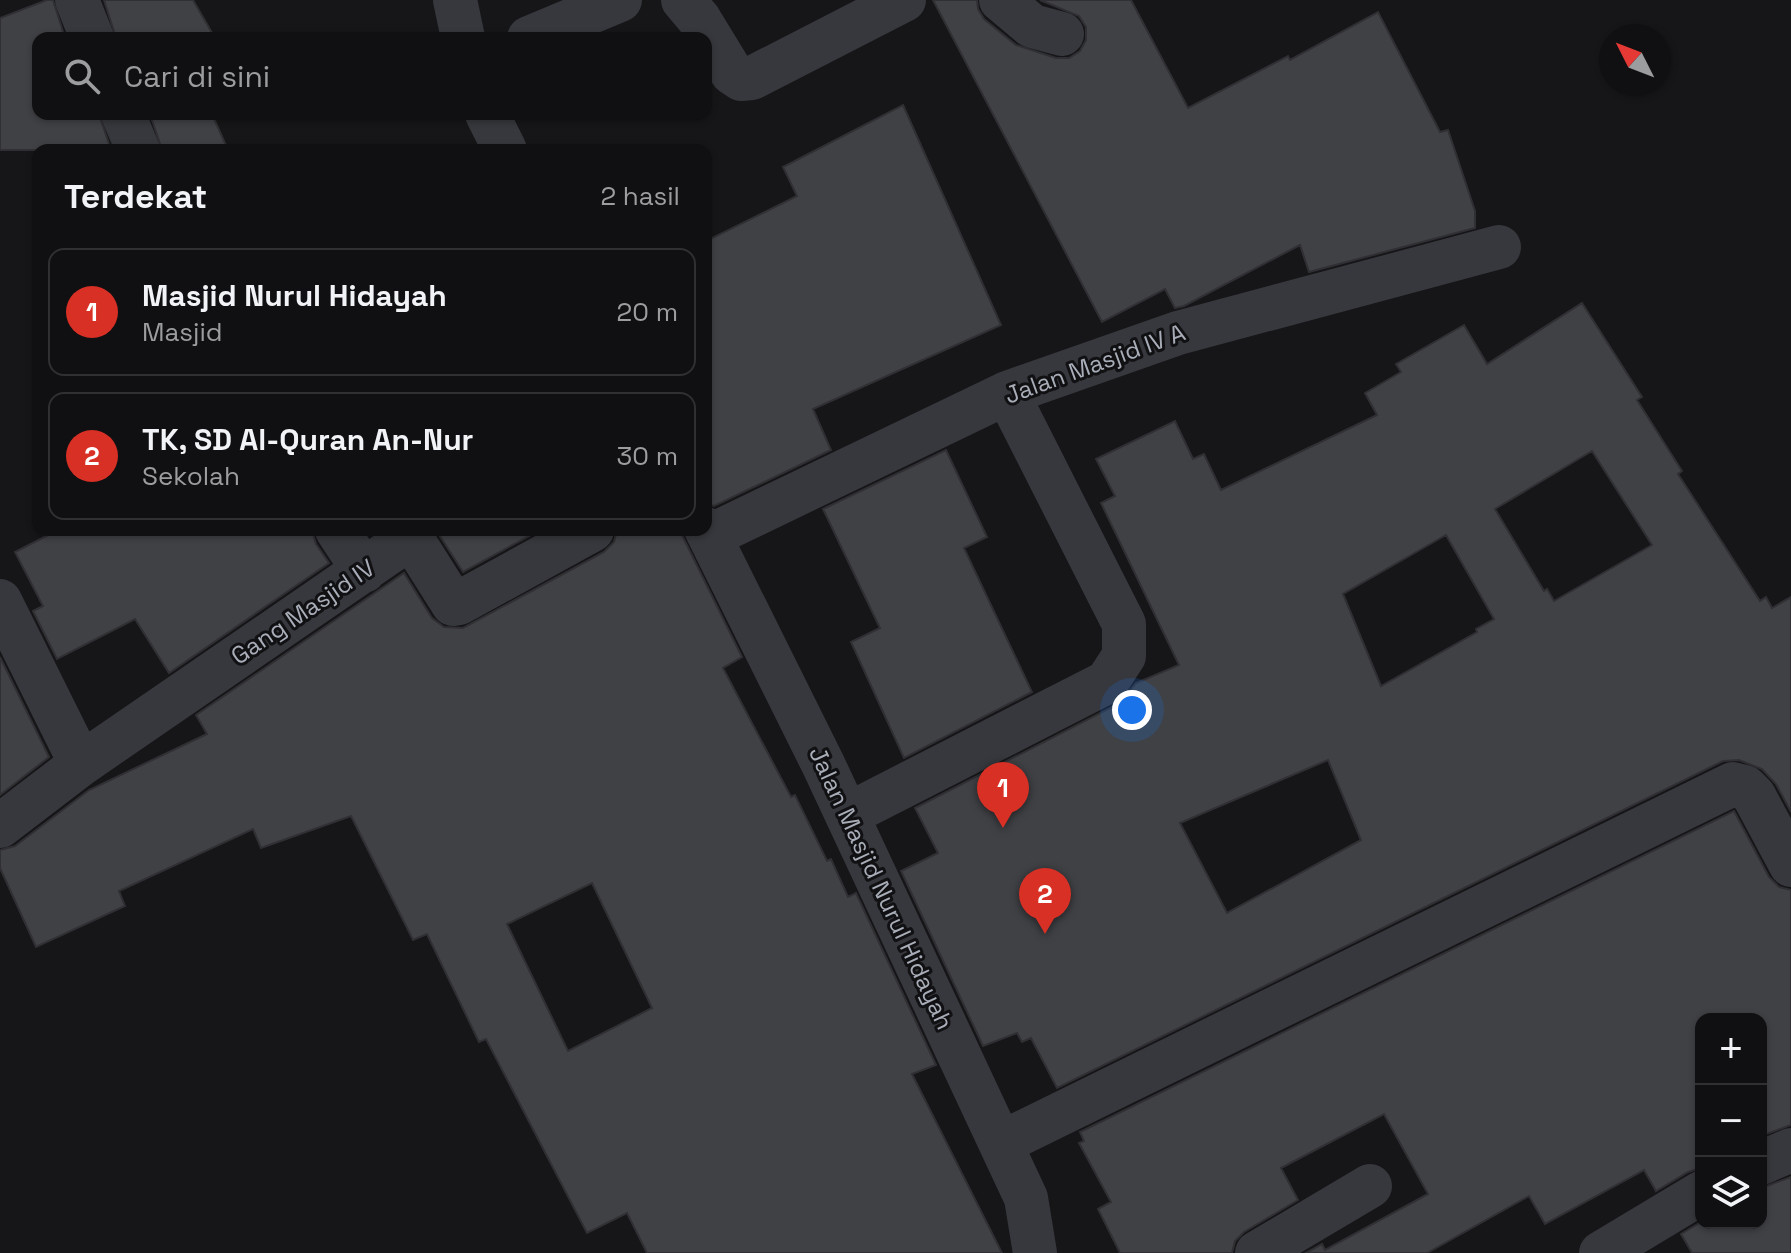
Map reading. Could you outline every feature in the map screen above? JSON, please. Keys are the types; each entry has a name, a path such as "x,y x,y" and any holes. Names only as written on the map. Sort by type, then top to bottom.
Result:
{"street":[{"path":"77,0 90,32"},
{"path":"455,0 462,32"},
{"path":"543,32 620,0"},
{"path":"683,0 707,32"},
{"path":"712,40 732,73 741,79 752,78 904,0"},
{"path":"1001,0 1032,26 1062,34"},
{"path":"126,120 136,144"},
{"path":"490,120 502,144"},
{"name":"Jalan Masjid IV A","path":"712,530 1007,393 1178,333 1499,247"},
{"path":"847,815 1107,682 1124,656 1124,624 1007,393"},
{"path":"341,536 364,571"},
{"name":"Gang Masjid IV","path":"0,826 81,764 409,540 414,542 453,604 581,536"},
{"name":"Jalan Masjid Nurul Hidayah","path":"710,536 847,815 1026,1198 1035,1253"},
{"path":"0,601 81,764"},
{"path":"1001,1143 1733,784 1745,787 1754,796 1791,865"},
{"path":"1767,1160 1791,1150"},
{"path":"1257,1253 1370,1186"},
{"path":"1601,1253 1695,1197"}],"building":[{"path":"53,0 63,32 32,32 32,120 101,120 109,144 32,144 32,150 0,150 0,18"},
{"path":"104,0 193,0 212,32 114,32"},
{"path":"933,0 977,0 984,19 1016,45 1056,58 1069,58 1080,51 1086,40 1086,27 1079,16 1040,0 1131,0 1188,108 1288,56 1290,60 1378,12 1440,132 1448,130 1475,211 1475,228 1309,272 1300,245 1184,306 1175,308 1165,289 1102,322"},
{"path":"903,105 1001,325 813,409 831,450 714,506 712,238 797,196 783,167"},
{"path":"152,120 215,120 225,144 160,144"},
{"path":"1582,303 1642,397 1637,400 1682,471 1678,474 1760,601 1766,597 1772,608 1791,597 1791,812 1776,784 1762,769 1739,760 1723,761 1057,1088 1031,1038 1022,1042 1017,1033 983,1046 901,871 938,853 915,808 1118,704 1136,683 1179,665 1101,503 1115,496 1096,459 1175,421 1193,459 1204,454 1221,490 1377,415 1365,393 1401,372 1396,364 1464,325 1487,364","holes":["1592,451 1652,545 1554,601 1547,589 1544,591 1495,509","1446,535 1494,619 1476,629 1477,632 1381,686 1343,594","1328,760 1361,840 1227,913 1180,823"]},
{"path":"946,450 987,537 964,548 1032,692 904,758 851,642 880,628 823,509"},
{"path":"46,536 314,536 329,563 169,673 135,619 57,659 33,611 43,606 15,552"},
{"path":"440,536 529,536 463,572"},
{"path":"616,536 683,537 742,657 723,668 791,797 795,795 827,861 831,859 848,897 856,893 936,1065 912,1074 1002,1253 647,1253 627,1213 587,1233 486,1039 479,1042 427,934 413,940 351,816 261,848 253,829 119,891 125,906 36,947 0,868 0,850 15,846 89,790 207,734 196,715 404,573 432,618 444,627 463,628 604,552","holes":["592,883 652,1008 568,1051 507,924"]},
{"path":"0,657 49,757 0,795"},
{"path":"1734,811 1769,877 1779,887 1791,890 1791,1125 1767,1134 1767,1013 1695,1013 1695,1170 1656,1191 1644,1170 1545,1224 1529,1196 1427,1253 1306,1253 1322,1244 1325,1250 1428,1194 1384,1114 1281,1168 1298,1200 1244,1232 1235,1241 1232,1253 1120,1253 1098,1209 1111,1202 1079,1143 1084,1141 1080,1132"},
{"path":"1791,1177 1791,1253 1692,1253 1681,1234 1695,1226 1695,1229 1767,1229 1767,1186"}],"place":[{"name":"Masjid Nurul Hidayah","path":"1003,828"},
{"name":"TK, SD Al-Quran An-Nur","path":"1045,934"}]}
